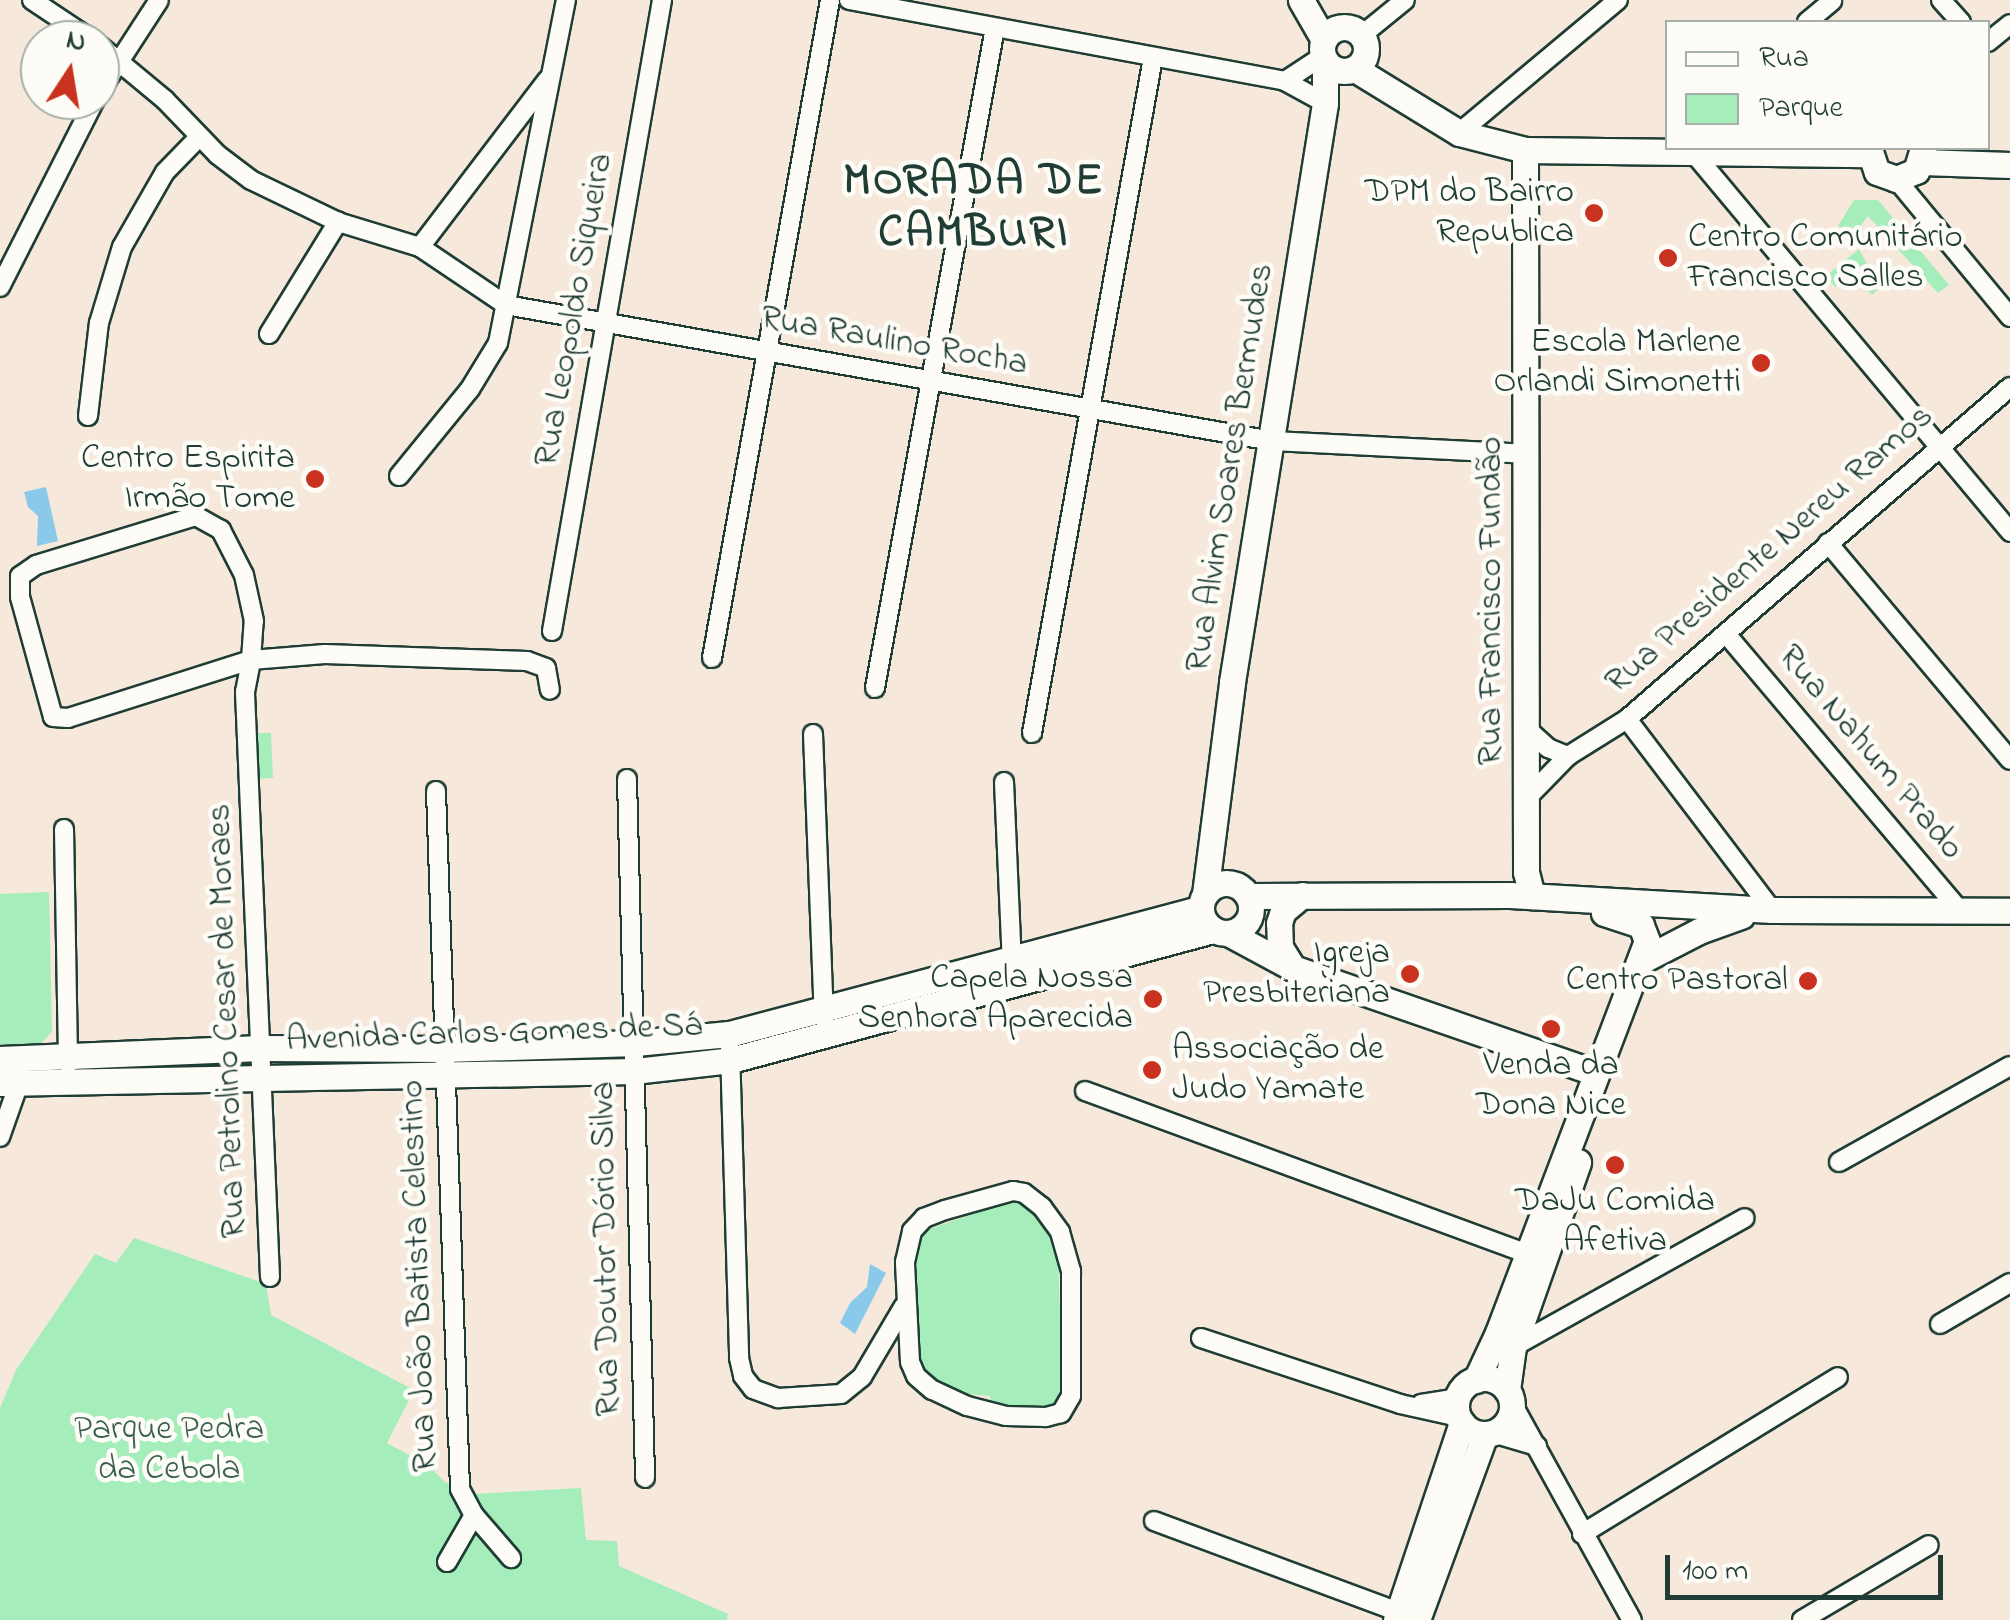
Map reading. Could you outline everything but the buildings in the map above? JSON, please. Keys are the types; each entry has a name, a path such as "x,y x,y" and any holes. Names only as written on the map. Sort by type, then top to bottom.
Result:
{"street":[{"path":"32,0 62,20"},
{"path":"120,58 160,0"},
{"path":"399,476 488,362 498,343 566,0"},
{"name":"Rua Leopoldo Siqueira","path":"552,631 662,0"},
{"path":"712,658 830,0"},
{"path":"849,0 945,8 995,28 1285,81 1325,103"},
{"path":"1302,0 1341,52 1427,116 1459,132 1525,150 1665,149"},
{"path":"1285,81 1341,52 1405,0"},
{"path":"1459,132 1618,0"},
{"path":"1941,0 1959,20"},
{"path":"1810,20 1832,2"},
{"path":"1990,40 2010,24"},
{"path":"874,688 995,28"},
{"name":"Rua Alvim Soares Bermudes","path":"1212,916 1208,844 1325,103 1341,52"},
{"path":"1032,733 1153,58"},
{"path":"120,60 199,137 252,180 338,222 420,247 506,306"},
{"path":"420,247 549,78"},
{"path":"0,287 85,120"},
{"path":"88,416 100,323 122,247 165,172 199,137"},
{"name":"Rua Francisco Fundão","path":"1523,888 1528,798 1525,150"},
{"path":"1688,150 1940,444 2010,532"},
{"path":"1778,150 1868,151 1877,172 1896,179 2010,317"},
{"path":"1896,179 1907,177 1922,155 2010,165"},
{"path":"269,334 338,222"},
{"name":"Rua Raulino Rocha","path":"506,306 1272,441 1526,454"},
{"name":"Rua Presidente Nereu Ramos","path":"1528,798 1568,756 1627,720 2010,387"},
{"name":"Rua Petrolino Cesar de Moraes","path":"251,660 68,718 53,717 20,597 20,576 36,566 182,518 213,521 244,575 252,603 251,660 246,692 270,1277"},
{"path":"1828,543 2010,760"},
{"name":"Rua Nahum Prado","path":"1728,635 1972,913"},
{"path":"251,660 364,654 509,659 546,668 550,690"},
{"path":"1627,720 1772,910"},
{"path":"1527,729 1548,748 1568,756"},
{"path":"813,734 825,1034"},
{"name":"Rua Doutor Dório Silva","path":"628,779 645,1478"},
{"path":"1004,782 1012,968"},
{"name":"Rua João Batista Celestino","path":"436,791 456,1455 460,1488 474,1515 512,1558"},
{"path":"64,829 68,1081"},
{"path":"1208,844 1250,915 1245,924 1212,916"},
{"name":"Avenida Carlos Gomes de Sá","path":"10,1083 262,1076 729,1034 823,1008 1012,968 1212,916 1215,885 1238,889"},
{"path":"1238,889 1302,895 1523,888 1772,910 2010,914"},
{"path":"1154,1521 1407,1618 1526,1253 1647,941 1641,925 1523,888"},
{"path":"1293,968 1280,947 1278,923 1283,912 1302,895"},
{"path":"1641,962 1718,923 1772,910"},
{"path":"1212,916 1293,968 1594,1072"},
{"name":"Avenida Carlos Gomes de Sá","path":"0,1058 260,1048 635,1072 731,1060 825,1034 1012,968"},
{"path":"729,1034 739,1358 743,1376 753,1388 778,1398 840,1394 862,1377 904,1306 906,1245 924,1218 1000,1194 1024,1193 1042,1207 1068,1250 1072,1380 1068,1406 1046,1417 1006,1416 932,1390 916,1376 910,1362 904,1306"},
{"path":"1201,1338 1400,1404 1508,1421 1514,1347 1604,1087 1609,1037"},
{"path":"1839,1162 2010,1066"},
{"path":"0,1138 10,1083"},
{"path":"1085,1091 1526,1253"},
{"path":"1514,1347 1746,1218"},
{"path":"1940,1324 2010,1284"},
{"path":"1582,1534 1838,1377"},
{"path":"1472,1414 1493,1380 1510,1396 1632,1620"},
{"path":"1472,1414 1537,1446"},
{"name":"Rua João Batista Celestino","path":"446,1562 474,1515"},
{"path":"1802,1620 1929,1545"}],"green space":[{"path":"1854,200 1878,200 1949,285 1938,293 1868,216 1854,234 1838,226"},
{"path":"1859,249 1880,287 1872,295 1868,291 1873,285 1859,269 1835,287 1826,276"},
{"path":"256,733 271,733 273,778 257,779"},
{"path":"49,892 52,1031 40,1045 0,1047 0,894"},
{"path":"1024,1197 1058,1241 1062,1402 1054,1410 991,1410 990,1396 946,1392 918,1374 911,1243 920,1232"},
{"name":"Parque Pedra da Cebola","path":"134,1238 266,1284 271,1315 414,1390 387,1443 429,1466 445,1482 474,1494 581,1488 586,1540 617,1541 619,1566 728,1614 727,1620 0,1620 0,1408 16,1370 95,1254 116,1263"}],"water":[{"path":"46,487 58,541 37,546 38,516 28,507 24,492"},
{"path":"870,1264 886,1273 855,1334 840,1323 850,1303 867,1287"}],"place":[{"name":"DPM do Bairro Republica","path":"1594,213"},
{"name":"Centro Comunitário Francisco Salles","path":"1668,258"},
{"name":"Escola Marlene Orlandi Simonetti","path":"1761,363"},
{"name":"Centro Espirita Irmão Tome","path":"315,479"},
{"name":"Igreja Presbiteriana","path":"1410,974"},
{"name":"Centro Pastoral","path":"1808,981"},
{"name":"Capela Nossa Senhora Aparecida","path":"1153,999"},
{"name":"Venda da Dona Nice","path":"1551,1029"},
{"name":"Associação de Judo Yamate","path":"1152,1070"},
{"name":"DaJu Comida Afetiva","path":"1615,1165"}],"district":[{"name":"MORADA DE CAMBURI","path":"974,209"}]}
